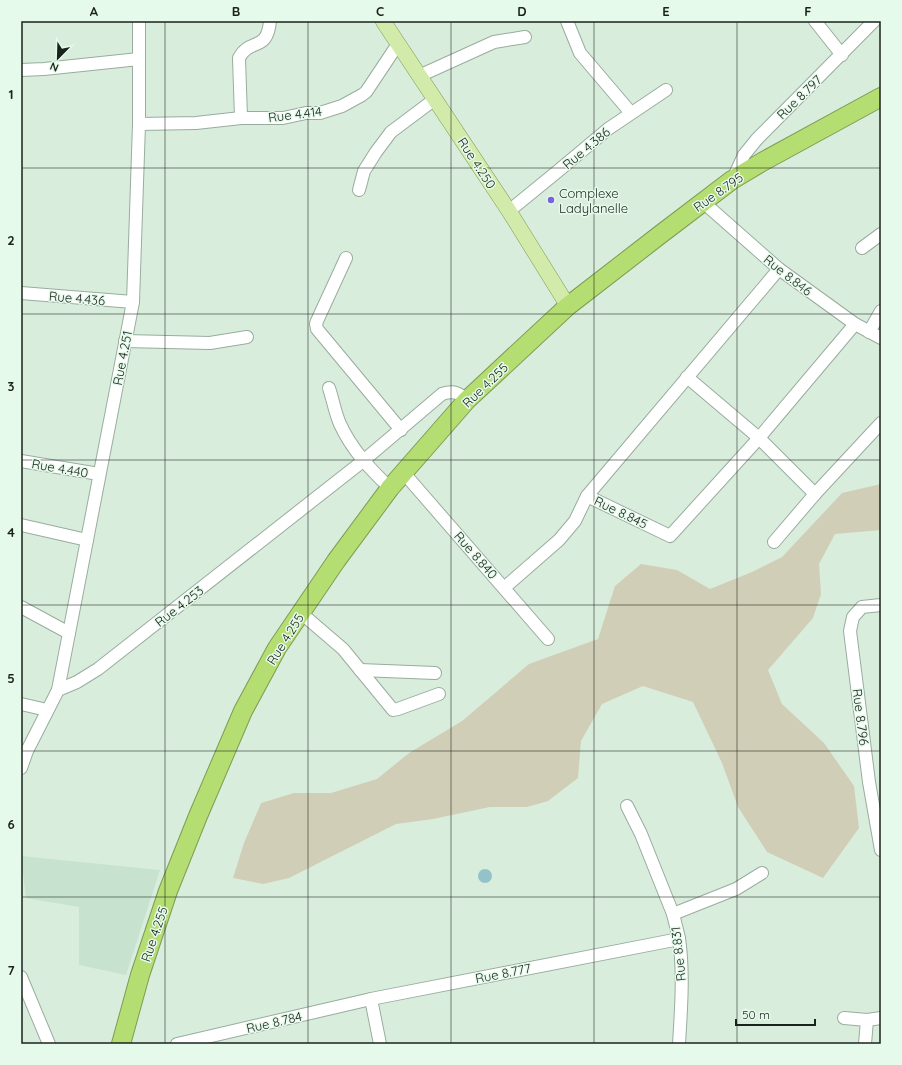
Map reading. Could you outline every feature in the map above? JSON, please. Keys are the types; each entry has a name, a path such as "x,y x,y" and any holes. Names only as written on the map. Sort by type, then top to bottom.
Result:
{"highway":[{"name":"Rue 8.795","path":"568,306 732,180 881,97"},
{"name":"Rue 4.255","path":"121,1044 142,968 168,891 243,711 277,648 336,561 403,472 467,400 568,306"}],"main road":[{"name":"Rue 4.250","path":"383,21 509,211 568,306"}],"street":[{"name":"Rue 4.251","path":"58,690 133,302 139,124 139,21"},
{"path":"241,118 239,58 247,48 266,39 270,21"},
{"path":"567,21 580,53 631,113"},
{"path":"815,21 842,55"},
{"name":"Rue 8.797","path":"732,180 744,155 757,139 842,55 874,21"},
{"path":"419,76 494,42 525,37"},
{"name":"Rue 4.414","path":"139,124 196,123 241,118 283,118 306,113 320,113 342,106 366,92 398,44"},
{"path":"21,70 139,59"},
{"name":"Rue 4.386","path":"509,211 608,129 666,90"},
{"path":"359,190 364,171 391,132 435,99"},
{"name":"Rue 8.846","path":"703,202 779,270 855,324 881,338"},
{"path":"862,248 881,234"},
{"path":"346,258 317,321 317,329 401,430"},
{"name":"Rue 8.845","path":"779,270 587,496 670,536 759,438 855,324"},
{"name":"Rue 4.436","path":"21,293 133,302"},
{"path":"870,332 881,311"},
{"path":"125,342 210,343 247,337"},
{"path":"687,377 759,438 815,494"},
{"path":"329,388 340,423 348,440 363,462 390,488"},
{"name":"Rue 4.253","path":"58,690 77,682 98,670 363,462 442,394 455,392 467,400"},
{"path":"774,542 815,494 881,424"},
{"name":"Rue 4.440","path":"21,461 99,474"},
{"name":"Rue 8.840","path":"403,472 548,639"},
{"path":"504,588 558,540 575,521 587,496"},
{"path":"21,525 87,540"},
{"name":"Rue 8.796","path":"881,605 862,607 853,617 850,631 869,782 881,850"},
{"path":"21,607 69,633"},
{"path":"301,613 343,649 393,710 439,694"},
{"path":"360,670 435,673"},
{"path":"21,768 27,751 58,690"},
{"path":"21,704 47,710"},
{"path":"627,806 641,834 673,914"},
{"name":"Rue 8.831","path":"679,1044 681,982 679,939 673,914 736,889 762,873"},
{"name":"Rue 8.777","path":"371,999 679,939"},
{"path":"21,977 49,1044"},
{"path":"371,999 380,1044"},
{"name":"Rue 8.784","path":"177,1044 371,999"},
{"path":"844,1018 866,1020 881,1018"},
{"path":"864,1044 866,1020"}],"shaded area":[{"path":"881,484 881,530 835,534 819,564 821,594 813,618 768,670 782,704 824,743 854,786 859,828 823,878 767,852 738,807 722,763 693,702 643,686 602,704 581,741 578,778 548,801 527,807 490,807 433,819 396,824 289,878 263,884 233,878 244,843 261,803 294,793 331,793 377,779 409,753 462,721 529,664 598,639 615,586 641,564 677,570 710,589 752,572 782,557 842,493"},
{"path":"21,856 160,870 126,975 79,965 79,907 26,898"}],"water":[{"path":"485,869 490,871 492,876 490,881 485,883 480,881 478,876 480,871"}],"place":[{"name":"Complexe Ladylanelle","path":"551,200"}]}
